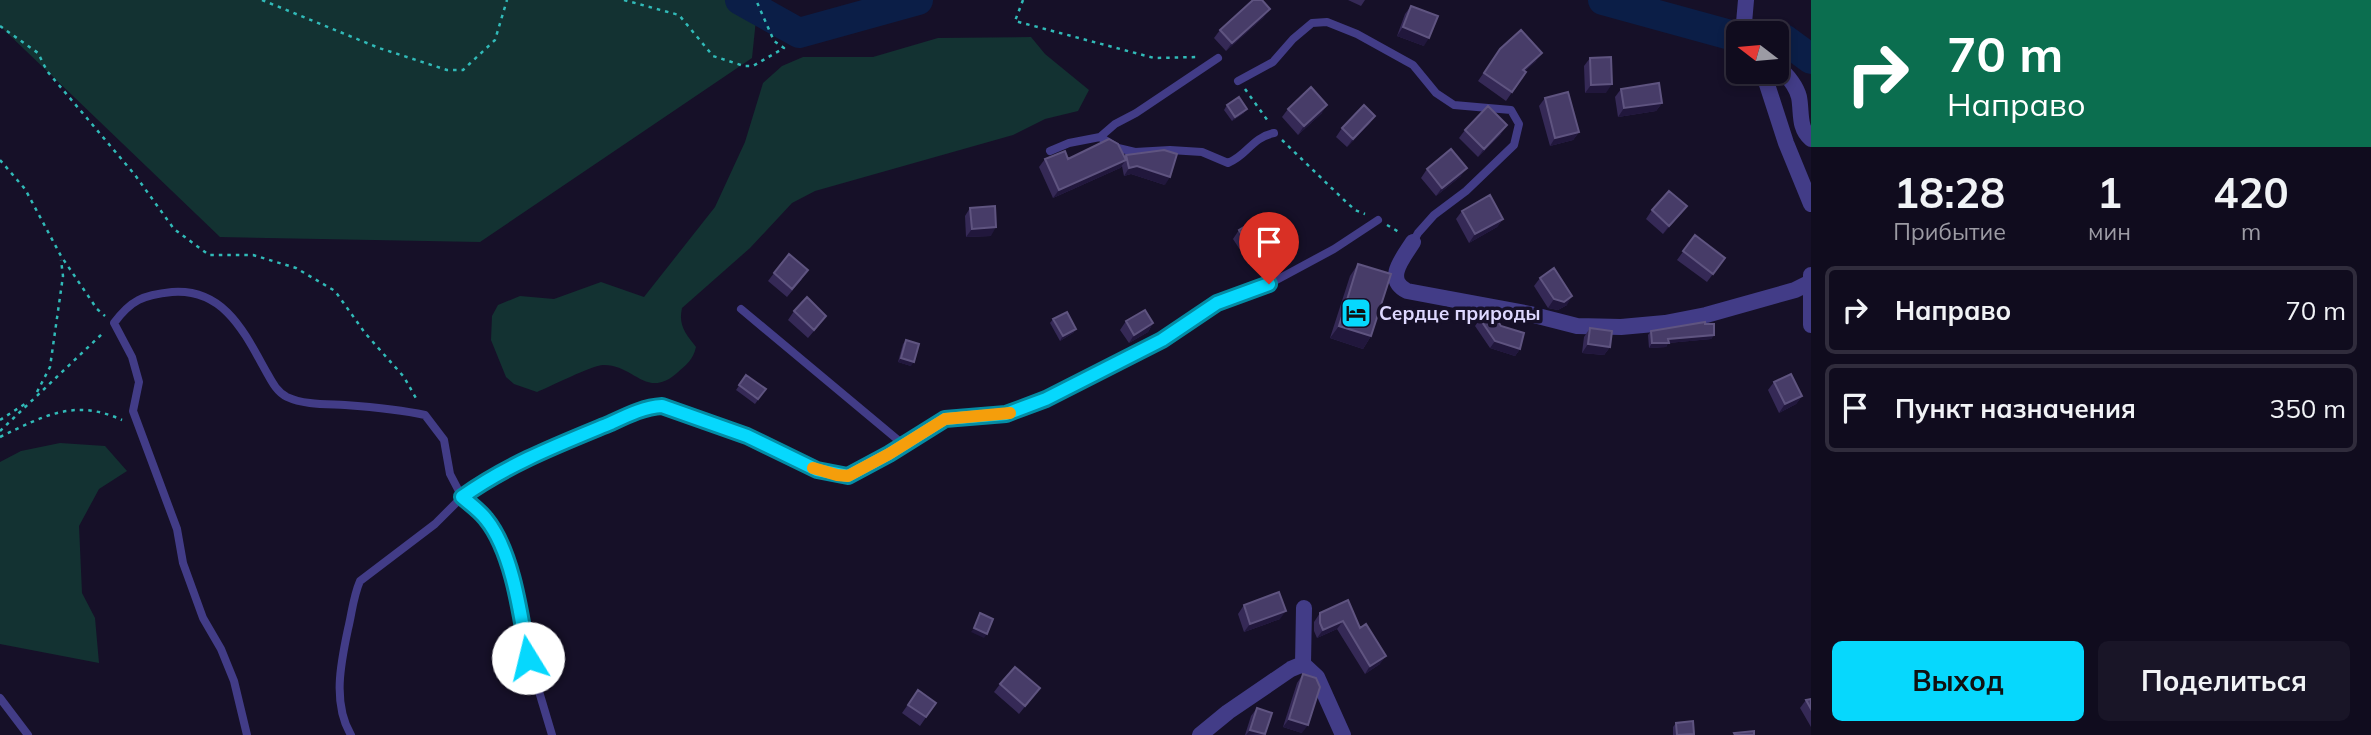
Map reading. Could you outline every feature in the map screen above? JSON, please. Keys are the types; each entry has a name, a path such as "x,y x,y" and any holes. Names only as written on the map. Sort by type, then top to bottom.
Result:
{"street":[{"path":"1744,21 1746,0"},
{"path":"1789,81 1799,98 1804,133 1811,139"},
{"path":"1767,84 1786,143 1811,204"},
{"path":"1413,242 1397,267 1395,277 1399,286 1407,291 1530,314 1577,326 1621,327 1665,323 1706,315 1795,289 1810,278"},
{"path":"1810,278 1811,325"},
{"path":"1304,608 1303,664 1317,677 1343,735"},
{"path":"1200,735 1228,712 1303,664"}],"lane":[{"path":"1238,81 1273,62 1293,39 1312,23 1327,22 1357,34 1413,65 1436,93 1454,105 1511,110 1520,124 1514,145 1466,191 1434,215 1413,242"},
{"path":"1050,151 1100,137 1115,124 1218,58"},
{"path":"1100,137 1118,148 1135,152 1202,152 1228,163 1237,160 1262,135 1274,133"},
{"path":"351,735 341,704 339,681 342,653 355,592 360,581 435,524 462,497 495,474 592,430 652,407 673,408 747,436 817,470 848,476 945,419 1006,414 1046,399 1162,340 1217,303 1269,284 1334,249 1378,220"},
{"path":"247,735 234,681 221,649 203,618 183,563 177,529 133,411 139,382 132,357 114,323 128,305 150,294 176,292 206,297 227,310 275,388 287,397 316,403 399,409 425,415 444,440 450,474 462,497 487,520 503,548 519,602 528,658 552,735"},
{"path":"741,309 904,445"},
{"path":"0,698 28,735"}],"path":[{"path":"262,0 379,48 447,70 463,69 495,40 508,0"},
{"path":"624,0 680,16 713,56 744,66 753,66 784,48 774,41 756,0"},
{"path":"1023,0 1016,21 1154,58 1218,58"},
{"path":"0,26 38,53 47,71 135,175 174,229 209,255 253,255 296,268 335,291 365,333 404,377 425,415"},
{"path":"1238,81 1263,113 1274,133 1355,210 1378,220 1413,242"},
{"path":"0,160 25,189 61,257 97,309 114,323 0,431"},
{"path":"0,420 35,397 50,367 63,276 61,257"},
{"path":"0,437 57,412 78,408 99,411 141,428"}],"green space":[{"path":"0,0 758,0 752,58 480,242 220,237 0,26"},
{"path":"1031,37 1045,54 1089,90 1078,111 1045,119 1013,135 815,191 792,203 750,248 682,308 682,325 696,347 689,362 677,373 657,383 640,379 614,366 603,365 537,392 514,384 506,377 491,340 492,316 498,305 520,296 554,299 601,282 644,297 715,207 745,142 763,83 782,66 803,57 873,57 938,38"},
{"path":"60,443 105,446 127,471 99,489 79,526 82,593 95,618 99,663 0,644 0,462 21,451"}],"building":[{"path":"1253,0 1262,0 1270,9 1232,43 1220,30"},
{"path":"1411,6 1438,16 1429,38 1403,27"},
{"path":"1521,30 1542,53 1523,70 1526,72 1512,92 1484,73 1500,49"},
{"path":"1611,57 1612,84 1591,85 1590,58"},
{"path":"1659,83 1662,103 1624,108 1621,89"},
{"path":"1311,87 1327,105 1304,126 1288,109"},
{"path":"1568,92 1579,132 1555,138 1545,98"},
{"path":"1239,97 1247,109 1235,117 1227,105"},
{"path":"1364,105 1375,116 1353,139 1342,128"},
{"path":"1488,106 1507,125 1484,149 1465,130"},
{"path":"1109,139 1118,144 1126,160 1059,190 1045,159 1065,151 1068,159"},
{"path":"1451,149 1467,168 1442,188 1427,169"},
{"path":"1164,150 1177,154 1170,177 1137,166 1129,168 1126,155"},
{"path":"1669,191 1687,206 1669,226 1652,210"},
{"path":"1490,195 1503,219 1475,234 1462,211"},
{"path":"995,206 996,227 972,229 970,208"},
{"path":"1260,217 1275,241 1254,254 1239,230"},
{"path":"1695,235 1725,258 1713,274 1683,251"},
{"path":"789,254 808,270 792,289 774,273"},
{"name":"Сердце природы","path":"1358,264 1391,274 1371,336 1339,326"},
{"path":"1554,268 1572,296 1564,302 1554,299 1540,278"},
{"path":"807,297 826,316 814,330 794,311"},
{"path":"1145,310 1153,323 1134,335 1126,321"},
{"path":"1491,311 1501,326 1524,333 1520,349 1495,341 1480,319"},
{"path":"1067,312 1076,329 1063,336 1053,319"},
{"path":"1705,322 1714,324 1714,335 1668,339 1669,343 1652,343 1651,331"},
{"path":"1590,328 1612,331 1610,347 1588,344"},
{"path":"906,340 919,344 914,362 901,358"},
{"path":"1791,374 1802,396 1785,404 1774,382"},
{"path":"746,375 766,389 758,399 739,385"},
{"path":"1279,592 1286,611 1250,624 1244,605"},
{"path":"1348,600 1360,628 1366,624 1386,656 1370,666 1343,621 1323,630 1320,623 1320,613"},
{"path":"980,613 993,619 987,634 974,628"},
{"path":"1015,667 1040,688 1025,706 1000,684"},
{"path":"1303,674 1316,678 1320,687 1308,725 1289,719"},
{"path":"918,690 936,703 926,717 908,705"},
{"path":"1257,708 1272,713 1265,734 1250,730"},
{"path":"1693,721 1694,734 1677,735 1676,723"},
{"path":"1754,731 1754,735 1734,733"}],"waterway":[{"path":"740,0 799,33 918,0"},
{"path":"1603,0 1726,34"},
{"path":"1789,43 1811,59"}],"slow traffic":[{"path":"813,468 848,476 945,419 1010,413"}],"place":[{"name":"Сердце природы","path":"1356,313"}],"route":[{"path":"528,658 522,613 503,548 487,520 462,497 495,474 621,418 662,406 747,436 817,470 848,476 945,419 1006,414 1046,399 1162,340 1217,303 1269,284"}]}
